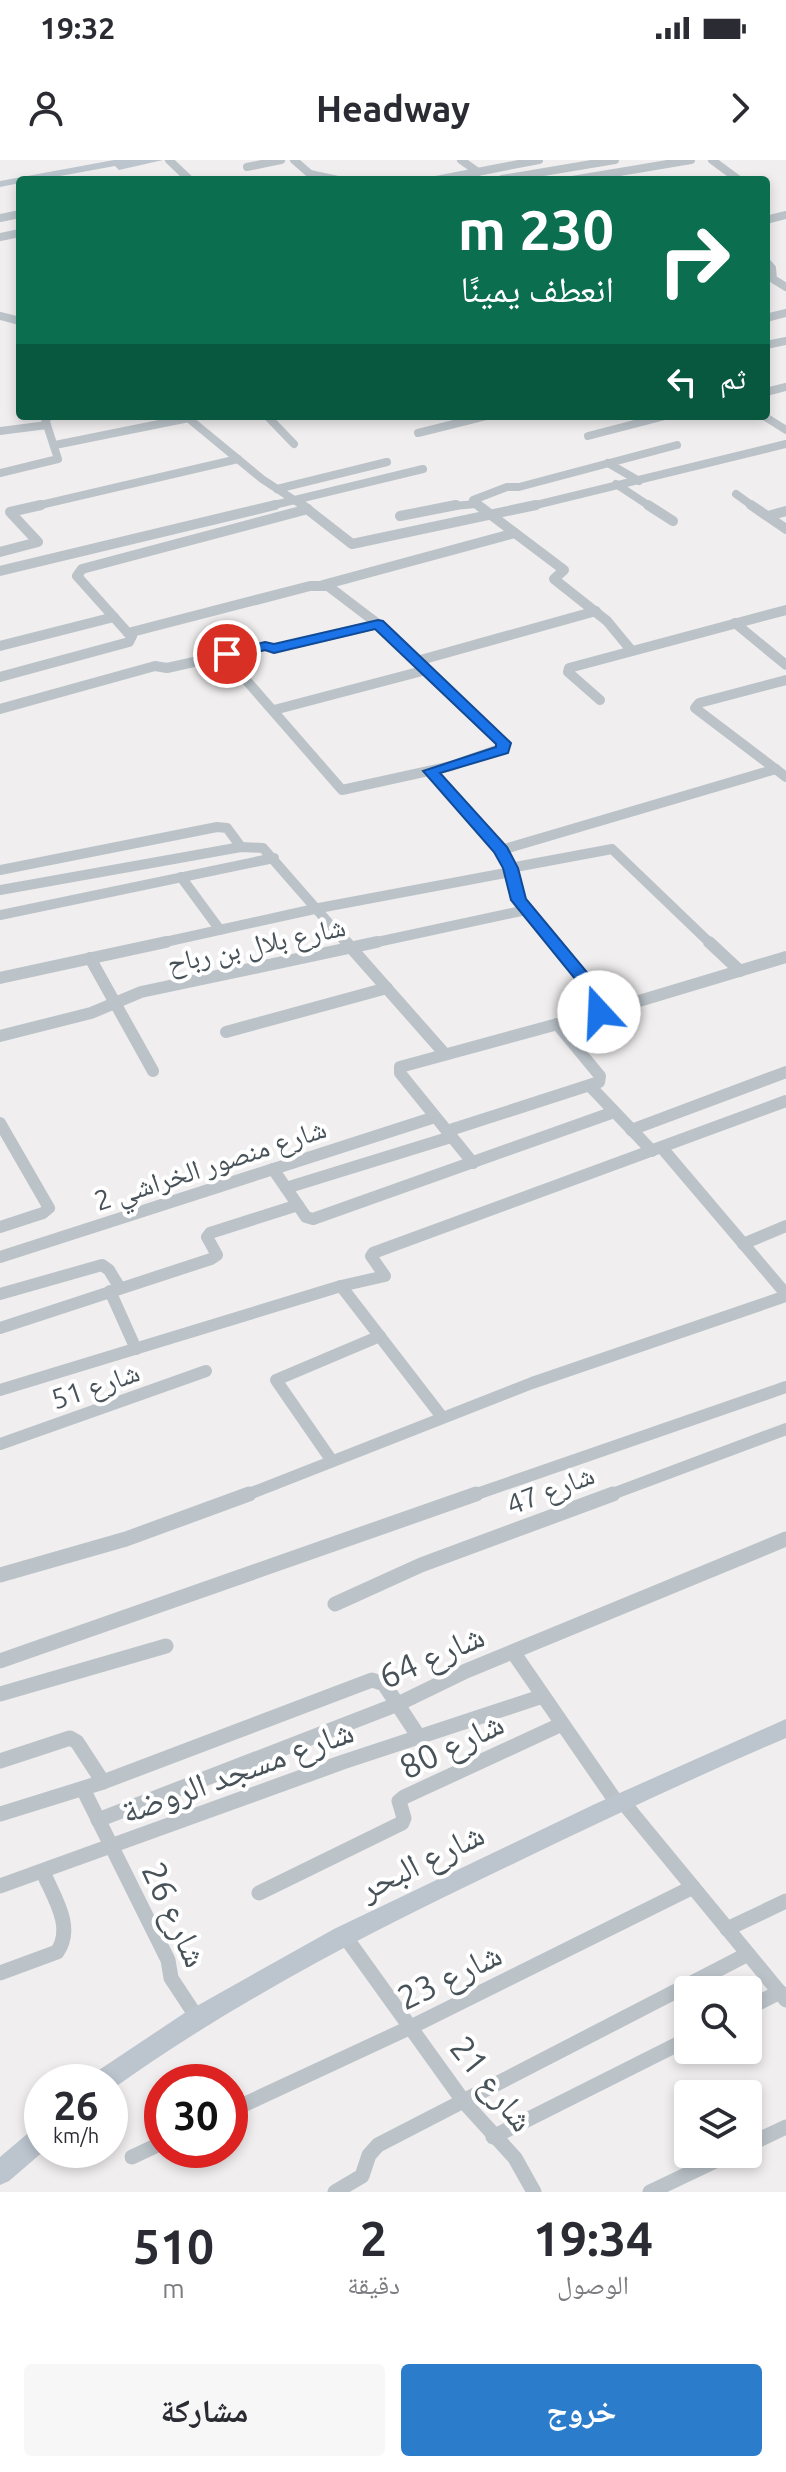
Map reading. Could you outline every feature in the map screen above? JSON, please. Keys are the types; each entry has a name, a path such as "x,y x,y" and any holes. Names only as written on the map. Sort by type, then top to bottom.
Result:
{"street":[{"path":"50,176 131,160"},
{"path":"72,176 158,160"},
{"path":"169,160 186,176"},
{"path":"247,167 281,160"},
{"path":"294,160 310,174 319,176"},
{"path":"461,160 478,172"},
{"path":"457,176 539,160"},
{"path":"521,176 615,160"},
{"path":"596,176 691,160"},
{"path":"712,160 734,176"},
{"path":"490,170 499,176"},
{"path":"770,270 771,277 786,287"},
{"path":"55,445 178,420"},
{"path":"196,420 238,459 349,543 357,544 490,516 786,444"},
{"path":"271,420 294,444"},
{"path":"456,420 460,423"},
{"path":"418,433 471,420"},
{"path":"588,436 650,420"},
{"path":"0,431 49,421 59,457 0,473"},
{"path":"631,650 596,611 554,579 564,570 473,500 476,496 677,445"},
{"path":"0,552 37,544 10,512 238,459"},
{"path":"277,489 387,462"},
{"path":"608,463 639,481"},
{"path":"0,571 423,469"},
{"path":"616,484 673,521"},
{"path":"736,494 786,529"},
{"path":"400,516 451,505 476,504"},
{"path":"0,677 129,642 132,636 77,576 79,570 308,509"},
{"path":"768,516 786,511"},
{"path":"0,522 16,518"},
{"path":"128,633 515,533"},
{"path":"246,680 342,790 431,771 505,747 378,624 323,585"},
{"path":"600,700 567,670 786,610"},
{"path":"417,661 596,611"},
{"path":"0,646 114,617"},
{"path":"735,623 786,665"},
{"path":"0,709 155,666 167,668 265,646 274,649 378,624"},
{"path":"274,710 426,670"},
{"path":"786,680 699,703 695,708 786,777"},
{"path":"501,850 776,769"},
{"path":"431,771 501,850 511,870 516,894 526,910 609,1010"},
{"path":"0,870 217,827 227,828 241,847"},
{"path":"0,890 241,847 263,848 444,1053"},
{"path":"0,978 594,850 612,849 740,971"},
{"path":"0,915 274,858"},
{"path":"181,877 220,930"},
{"name":"شارع بلال بن رباح","path":"0,1036 91,1013 141,992 526,910"},
{"path":"90,958 153,1071"},
{"path":"473,1163 399,1069 407,1063 784,960"},
{"path":"226,1032 387,988"},
{"path":"286,1188 599,1082 600,1076 557,1024"},
{"path":"631,1130 786,1072"},
{"path":"0,1575 153,1530 442,1417 786,1295 657,1150 631,1130 590,1086"},
{"path":"0,1390 341,1286 385,1276 371,1256 375,1252 786,1101"},
{"path":"273,1169 306,1217 313,1219 614,1112"},
{"name":"شارع منصور الخراشي 2","path":"0,1257 435,1117"},
{"path":"0,1123 49,1208 43,1213 0,1227"},
{"path":"0,1328 215,1257 216,1252 207,1237 210,1233 298,1205"},
{"path":"743,1244 786,1226"},
{"path":"0,1294 98,1266 109,1270 136,1349"},
{"path":"341,1286 442,1417"},
{"path":"332,1461 276,1380 380,1336"},
{"name":"شارع 51","path":"0,1444 206,1371"},
{"path":"0,1661 147,1613 608,1444 786,1387"},
{"name":"شارع 47","path":"335,1604 421,1565 786,1429"},
{"name":"شارع 64","path":"98,1820 398,1704 513,1652 786,1539"},
{"path":"0,1694 166,1646"},
{"path":"513,1652 619,1802 783,1996 762,2003"},
{"path":"0,1814 103,1782 372,1680 384,1684 419,1737"},
{"name":"شارع مسجد الروضة","path":"0,1886 543,1696"},
{"name":"شارع 80","path":"259,1893 402,1823 404,1818 399,1801 404,1797 562,1724"},
{"name":"شارع البحر","path":"128,2065 198,2019 344,1935 619,1802 786,1728"},
{"path":"0,1761 70,1738 77,1742 103,1782"},
{"name":"شارع 26","path":"83,1789 168,1960 171,1978 198,2019"},
{"path":"0,1973 63,1947 66,1934 43,1872"},
{"name":"شارع 23","path":"248,2103 411,2027 693,1887"},
{"path":"727,1929 786,1901"},
{"name":"شارع 21","path":"344,1935 464,2102 515,2158 534,2192"},
{"path":"335,2192 362,2176 369,2155 378,2145 748,1954"},
{"path":"493,2137 674,2046"},
{"path":"762,2138 786,2127"},
{"path":"132,2157 144,2151"},
{"path":"0,2173 24,2152"},
{"path":"650,2192 701,2168"}],"route":[{"path":"227,654 265,646 274,649 378,624 503,743 503,750 431,771 501,850 508,862 519,900 609,1010 599,1012"}]}
